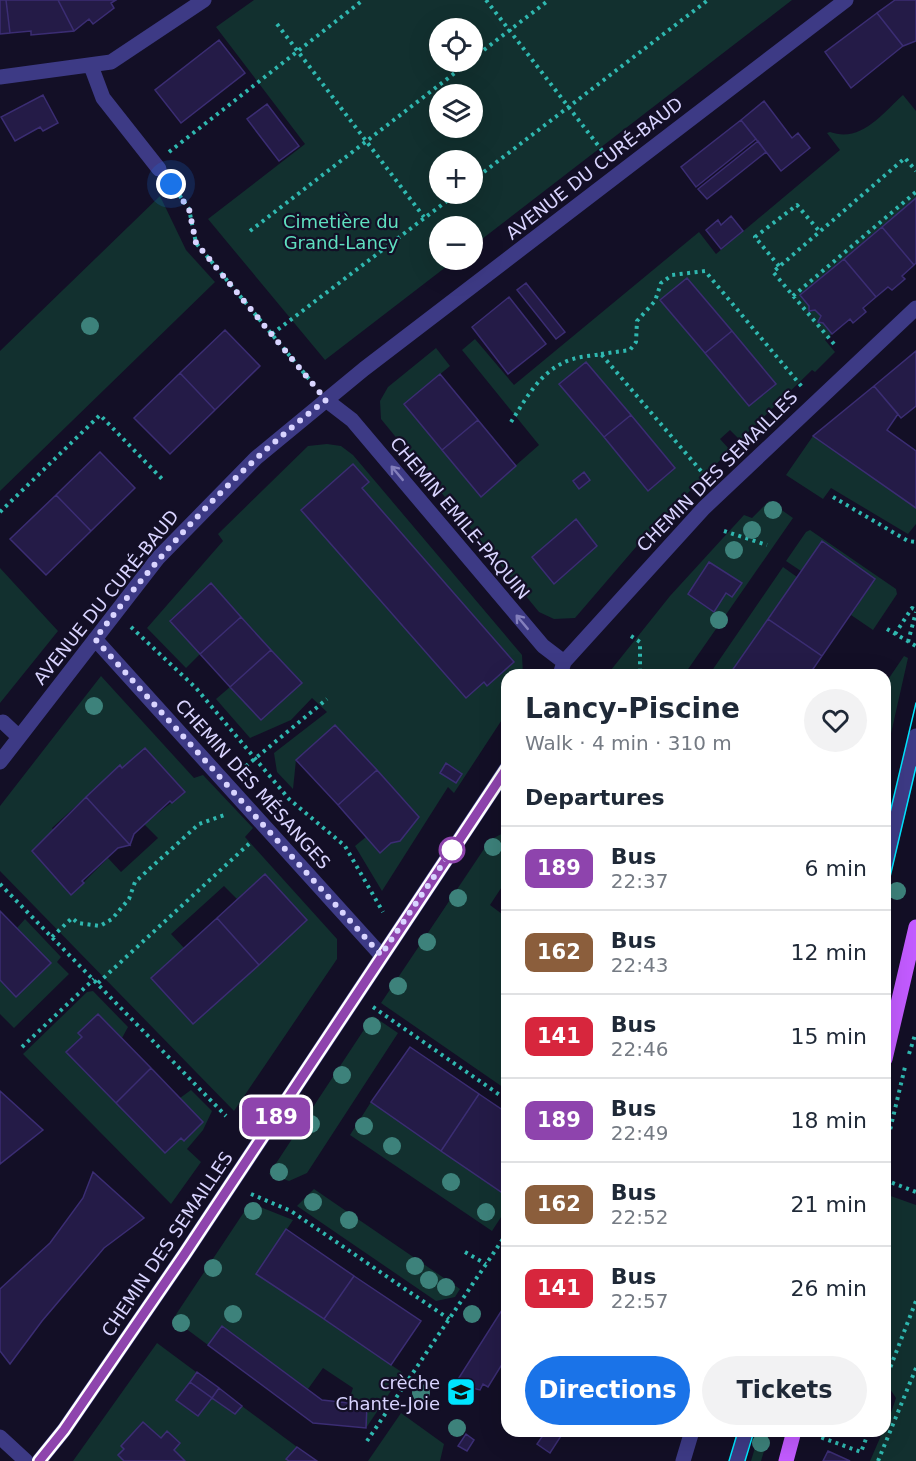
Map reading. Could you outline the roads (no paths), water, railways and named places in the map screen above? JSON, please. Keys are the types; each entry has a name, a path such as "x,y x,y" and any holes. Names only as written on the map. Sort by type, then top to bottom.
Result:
{"main road":[{"path":"891,1033 916,927"},
{"path":"786,1461 792,1437"}],"street":[{"path":"0,77 111,62 204,0"},
{"name":"AVENUE DU CURÉ-BAUD","path":"0,762 158,558 207,505 256,458 326,400 846,0"},
{"path":"91,66 103,98 157,166"},
{"name":"CHEMIN DES SEMAILLES","path":"562,668 704,508 916,308"},
{"name":"CHEMIN EMILE-PAQUIN","path":"326,400 352,420 562,668"},
{"name":"CHEMIN DES MÉSANGES","path":"95,639 381,955"},
{"path":"3,722 20,736"},
{"path":"891,842 916,736"},
{"name":"CHEMIN DES SEMAILLES","path":"39,1461 64,1430 178,1264 381,955 501,780"},
{"path":"0,1437 26,1461"},
{"path":"683,1461 690,1437"},
{"path":"737,1461 743,1437"}],"tram line":[{"path":"891,809 916,703"},
{"path":"891,873 916,767"},
{"path":"729,1461 736,1437"},
{"path":"745,1461 752,1437"}],"place":[{"name":"crèche Chante-Joie","path":"461,1392"}],"park label":[{"name":"Cimetière du Grand-Lancy","path":"341,231"}]}
